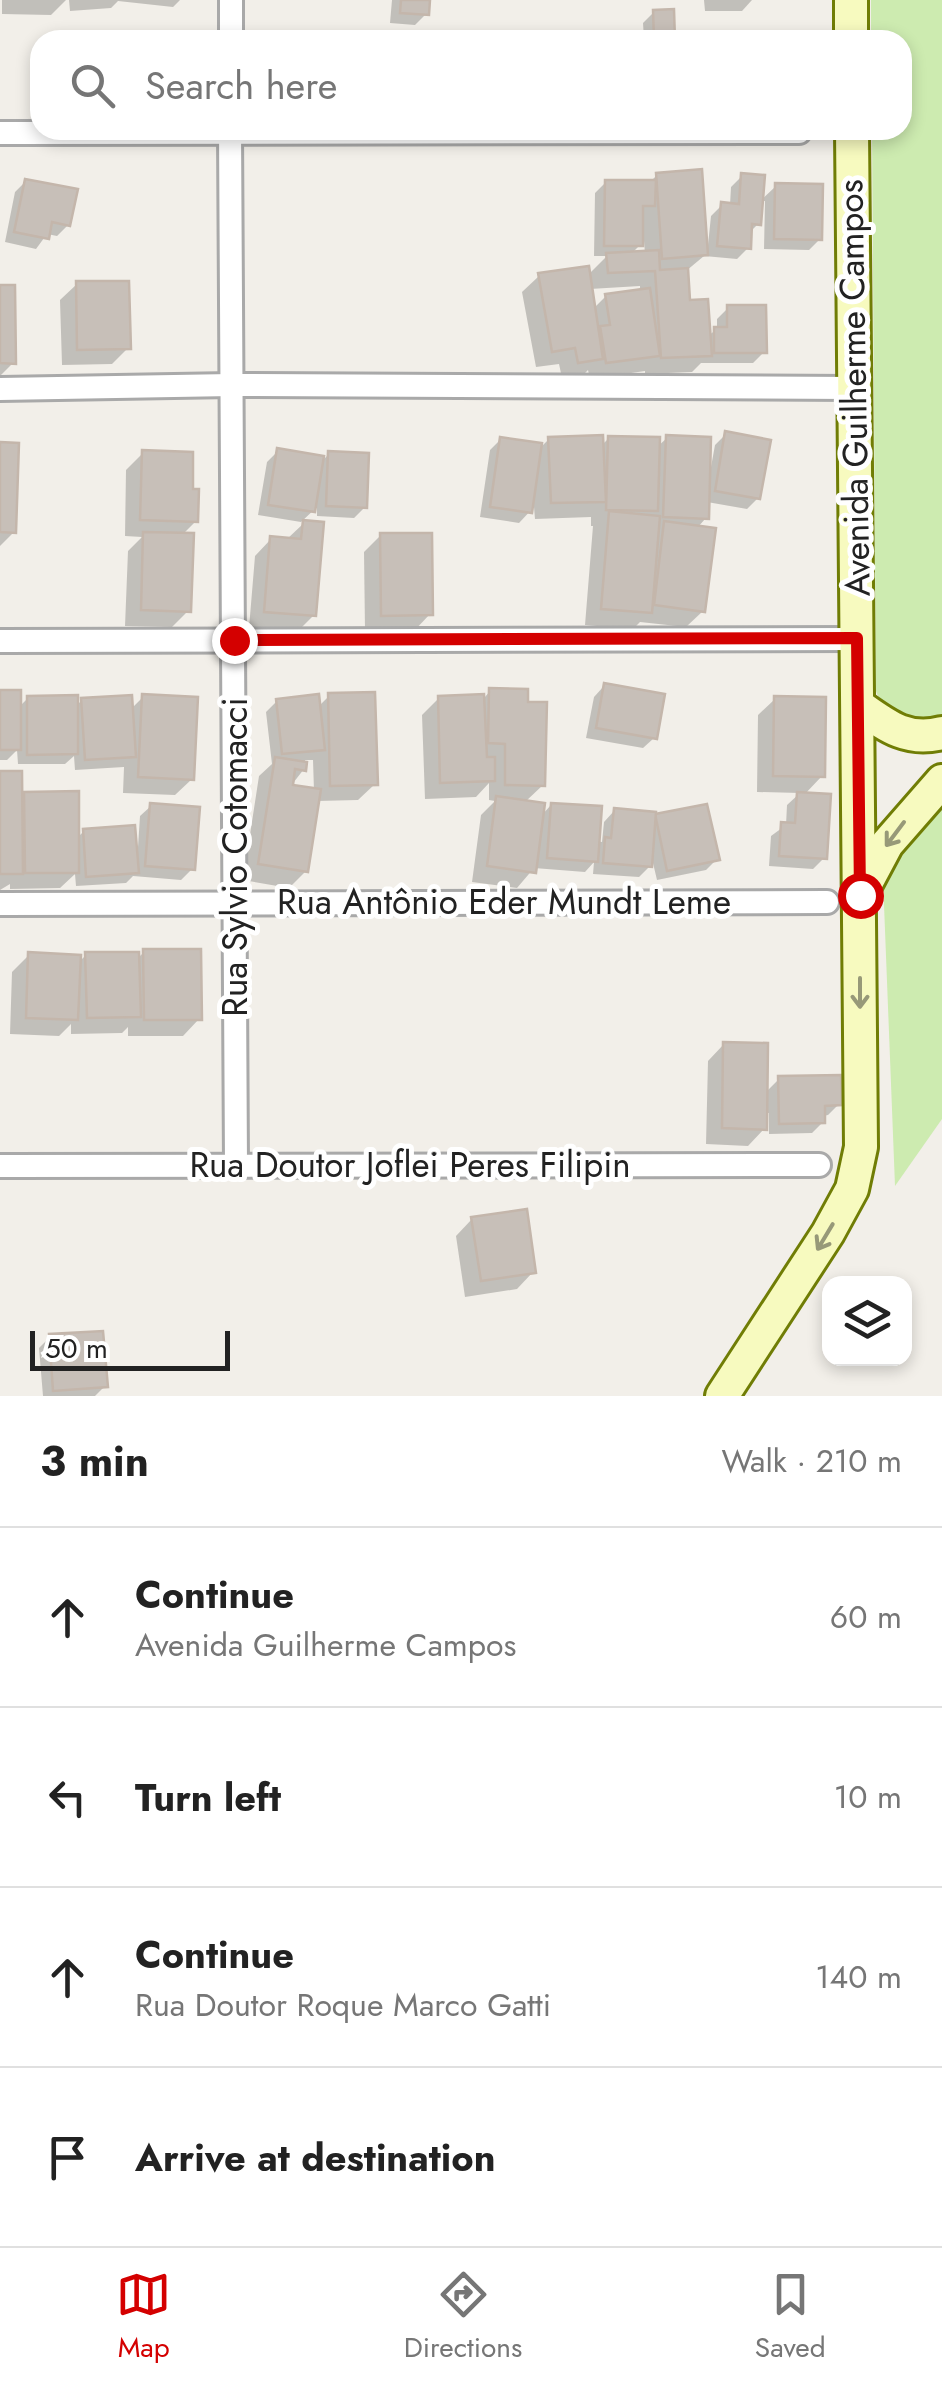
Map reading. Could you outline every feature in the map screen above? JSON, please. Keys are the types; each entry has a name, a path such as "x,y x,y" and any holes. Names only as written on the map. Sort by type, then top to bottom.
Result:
{"main road":[{"path":"851,0 851,30"},
{"name":"Avenida Guilherme Campos","path":"722,1396 828,1233 852,1189 861,1147 852,140"},
{"path":"859,706 896,732 920,737 942,732"},
{"name":"Avenida Guilherme Campos","path":"860,895 886,844 942,781"}],"street":[{"path":"231,0 231,30"},
{"path":"0,134 30,134"},
{"name":"Rua Sylvio Cotomacci","path":"230,140 236,1164"},
{"path":"0,388 853,388"},
{"path":"0,641 857,638"},
{"name":"Rua Antônio Eder Mundt Leme","path":"0,904 827,902"},
{"name":"Rua Doutor Joflei Peres Filipin","path":"0,1166 819,1165"}],"green space":[{"path":"871,0 942,0 942,718 910,727 885,715 876,691 872,140 912,140 912,30 871,30"},
{"path":"942,799 942,1119 895,1186 883,879 906,838"}],"building":[{"path":"401,0 430,0 429,15 400,13"},
{"path":"674,9 675,30 654,30 653,10"},
{"path":"702,169 708,255 662,259 656,173"},
{"path":"741,173 765,175 761,225 752,224 751,249 717,246 721,202 739,204"},
{"path":"25,179 78,189 70,226 52,222 49,239 14,232"},
{"path":"605,180 656,180 655,206 643,206 643,246 604,246"},
{"path":"775,183 823,184 822,240 774,239"},
{"path":"659,250 660,270 688,268 690,300 708,299 712,356 661,358 655,271 608,273 606,253"},
{"path":"589,266 603,359 578,363 575,348 552,352 538,273"},
{"path":"76,281 129,281 131,349 77,350"},
{"path":"0,285 15,285 16,364 0,363"},
{"path":"650,288 660,356 606,363 600,326 610,325 605,294"},
{"path":"727,305 766,305 767,353 714,353 714,327 727,327"},
{"path":"725,431 771,440 760,499 715,491"},
{"path":"603,435 606,502 551,503 548,437"},
{"path":"666,435 711,437 709,519 663,517"},
{"path":"608,436 660,437 658,511 606,510"},
{"path":"500,437 542,443 532,513 490,507"},
{"path":"0,442 19,443 16,533 0,532"},
{"path":"277,448 324,456 315,512 268,505"},
{"path":"142,450 193,452 193,489 199,489 198,522 140,520"},
{"path":"328,451 369,453 367,508 326,506"},
{"path":"609,511 660,516 652,613 601,609"},
{"path":"303,520 324,522 316,616 264,612 270,536 301,539"},
{"path":"664,521 716,528 705,612 654,605"},
{"path":"143,532 194,533 191,612 141,610"},
{"path":"380,533 432,533 433,615 381,616"},
{"path":"604,683 665,694 657,739 596,728"},
{"path":"489,688 528,689 528,702 547,702 545,786 505,785 505,744 488,743"},
{"path":"0,690 21,690 21,750 0,750"},
{"path":"375,692 378,785 330,786 328,693"},
{"path":"142,694 198,697 194,780 138,777"},
{"path":"319,694 325,750 282,754 276,699"},
{"path":"484,694 487,757 495,757 495,781 440,783 438,696"},
{"path":"78,695 78,754 27,755 27,696"},
{"path":"132,695 136,757 85,760 81,698"},
{"path":"774,696 826,697 825,777 773,776"},
{"path":"275,757 307,762 306,771 295,769 293,785 321,789 308,872 258,864"},
{"path":"0,771 22,771 23,874 0,874"},
{"path":"79,791 79,873 25,873 24,792"},
{"path":"797,792 831,794 827,859 779,856 781,822 795,823"},
{"path":"496,796 545,803 536,873 487,866"},
{"path":"150,803 200,807 195,870 145,866"},
{"path":"551,803 602,806 598,862 547,858"},
{"path":"707,804 720,860 667,871 655,814"},
{"path":"614,808 656,812 652,867 603,863 605,837 611,838"},
{"path":"135,825 139,873 86,877 83,829"},
{"path":"143,949 201,949 202,1020 144,1020"},
{"path":"28,952 81,955 78,1020 26,1018"},
{"path":"85,952 139,952 141,1017 87,1018"},
{"path":"723,1042 768,1043 767,1130 722,1128"},
{"path":"841,1075 842,1105 825,1106 825,1123 779,1124 778,1076"},
{"path":"527,1209 536,1273 481,1281 471,1217"},
{"path":"103,1331 108,1387 53,1391 49,1334"}],"route":[{"path":"234,640 857,638 860,895"}]}
